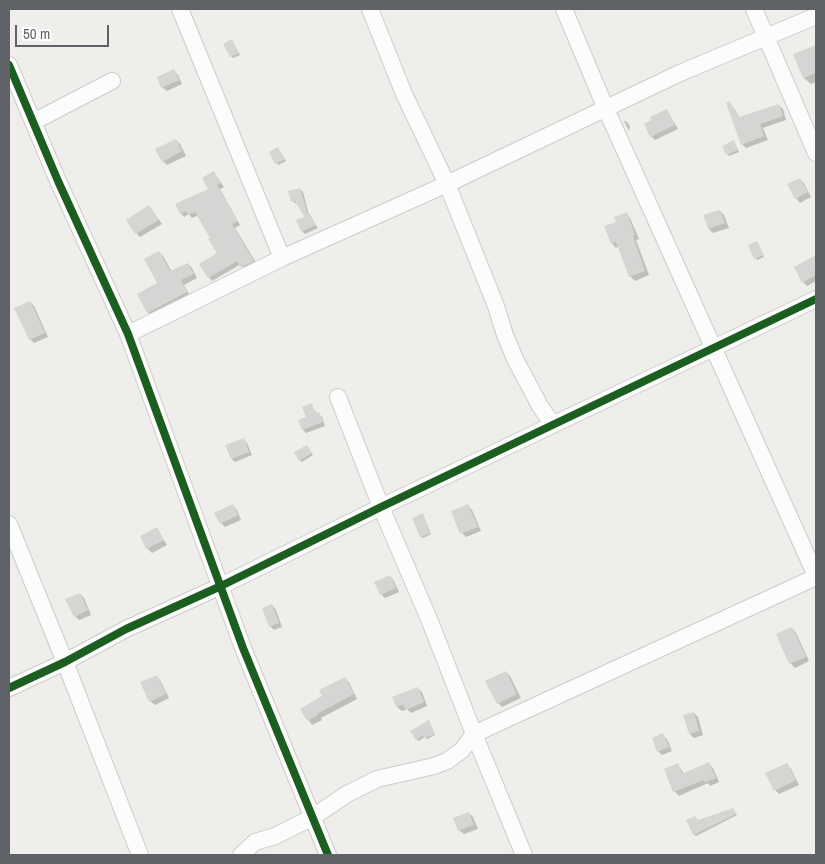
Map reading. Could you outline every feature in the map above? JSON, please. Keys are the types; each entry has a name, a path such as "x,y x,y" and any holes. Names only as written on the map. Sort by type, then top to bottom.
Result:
{"street":[{"path":"180,9 282,258"},
{"path":"370,9 404,94 447,184 515,359 540,406 553,425"},
{"path":"241,855 255,842 275,836 313,817 347,794 378,779 434,766 447,761 462,750 474,734 816,576 606,109 564,9"},
{"path":"754,9 816,153"},
{"path":"128,334 282,258 447,184 680,73 816,16"},
{"path":"9,65 13,90 33,122 128,334 267,708 328,855"},
{"path":"33,122 112,81"},
{"path":"9,688 65,662 126,629 221,586 381,507 816,299"},
{"path":"338,397 381,507 429,619 524,855"},
{"path":"9,524 140,855"}],"building":[{"path":"232,39 239,53 230,57 223,44"},
{"path":"816,45 816,73 803,78 793,54"},
{"path":"174,69 179,80 161,88 157,77"},
{"path":"729,101 739,117 779,104 783,116 760,124 764,136 741,145 726,103"},
{"path":"667,109 675,125 650,137 644,124 651,120 650,117"},
{"path":"176,139 182,151 162,162 155,149"},
{"path":"734,140 738,150 726,155 722,146"},
{"path":"278,147 285,159 275,164 269,152"},
{"path":"214,171 221,183 217,185 238,221 232,224 254,261 241,267 237,261 208,278 199,264 217,253 195,212 188,215 186,211 180,214 175,204 208,189 202,178"},
{"path":"800,178 808,192 795,199 787,184"},
{"path":"300,188 308,215 310,214 316,225 301,232 296,220 304,217 295,201 291,202 288,191"},
{"path":"149,205 159,220 135,234 126,220"},
{"path":"720,210 725,223 708,229 703,215"},
{"path":"627,212 645,271 629,277 616,242 611,244 604,226 616,222 614,217"},
{"path":"757,241 764,255 754,259 748,245"},
{"path":"159,251 170,271 188,263 194,274 181,280 187,292 147,313 137,294 157,283 144,259"},
{"path":"816,255 816,275 802,283 794,267"},
{"path":"30,301 45,333 29,340 14,308"},
{"path":"312,403 315,413 319,412 323,422 302,430 298,420 306,417 302,407"},
{"path":"244,438 249,452 231,459 225,445"},
{"path":"307,445 312,453 299,461 294,452"},
{"path":"233,504 238,515 220,524 214,513"},
{"path":"468,504 478,527 460,534 451,511"},
{"path":"423,513 430,533 420,537 412,518"},
{"path":"157,527 164,540 146,549 140,536"},
{"path":"390,575 396,588 380,595 374,582"},
{"path":"80,593 88,610 74,617 65,599"},
{"path":"272,604 279,623 269,627 262,608"},
{"path":"792,627 806,657 789,664 776,634"},
{"path":"506,671 517,694 497,704 485,681"},
{"path":"157,675 166,694 149,702 140,682"},
{"path":"345,677 354,694 307,721 300,709 322,696 319,690"},
{"path":"418,687 424,702 406,710 403,705 396,707 392,697"},
{"path":"694,712 699,731 689,734 683,715"},
{"path":"429,720 435,734 424,738 423,735 416,740 410,731"},
{"path":"663,733 669,747 657,752 652,738"},
{"path":"709,762 716,778 705,782 704,780 673,792 664,769 678,763 682,774"},
{"path":"787,763 796,780 774,791 765,773"},
{"path":"733,808 736,814 693,835 686,820 695,816 698,820"},
{"path":"469,812 474,825 458,831 453,818"}],"cycle path":[{"path":"9,65 58,181 128,334 243,648 328,855"},
{"path":"9,688 65,662 126,629 221,586 381,507 816,299"}]}
